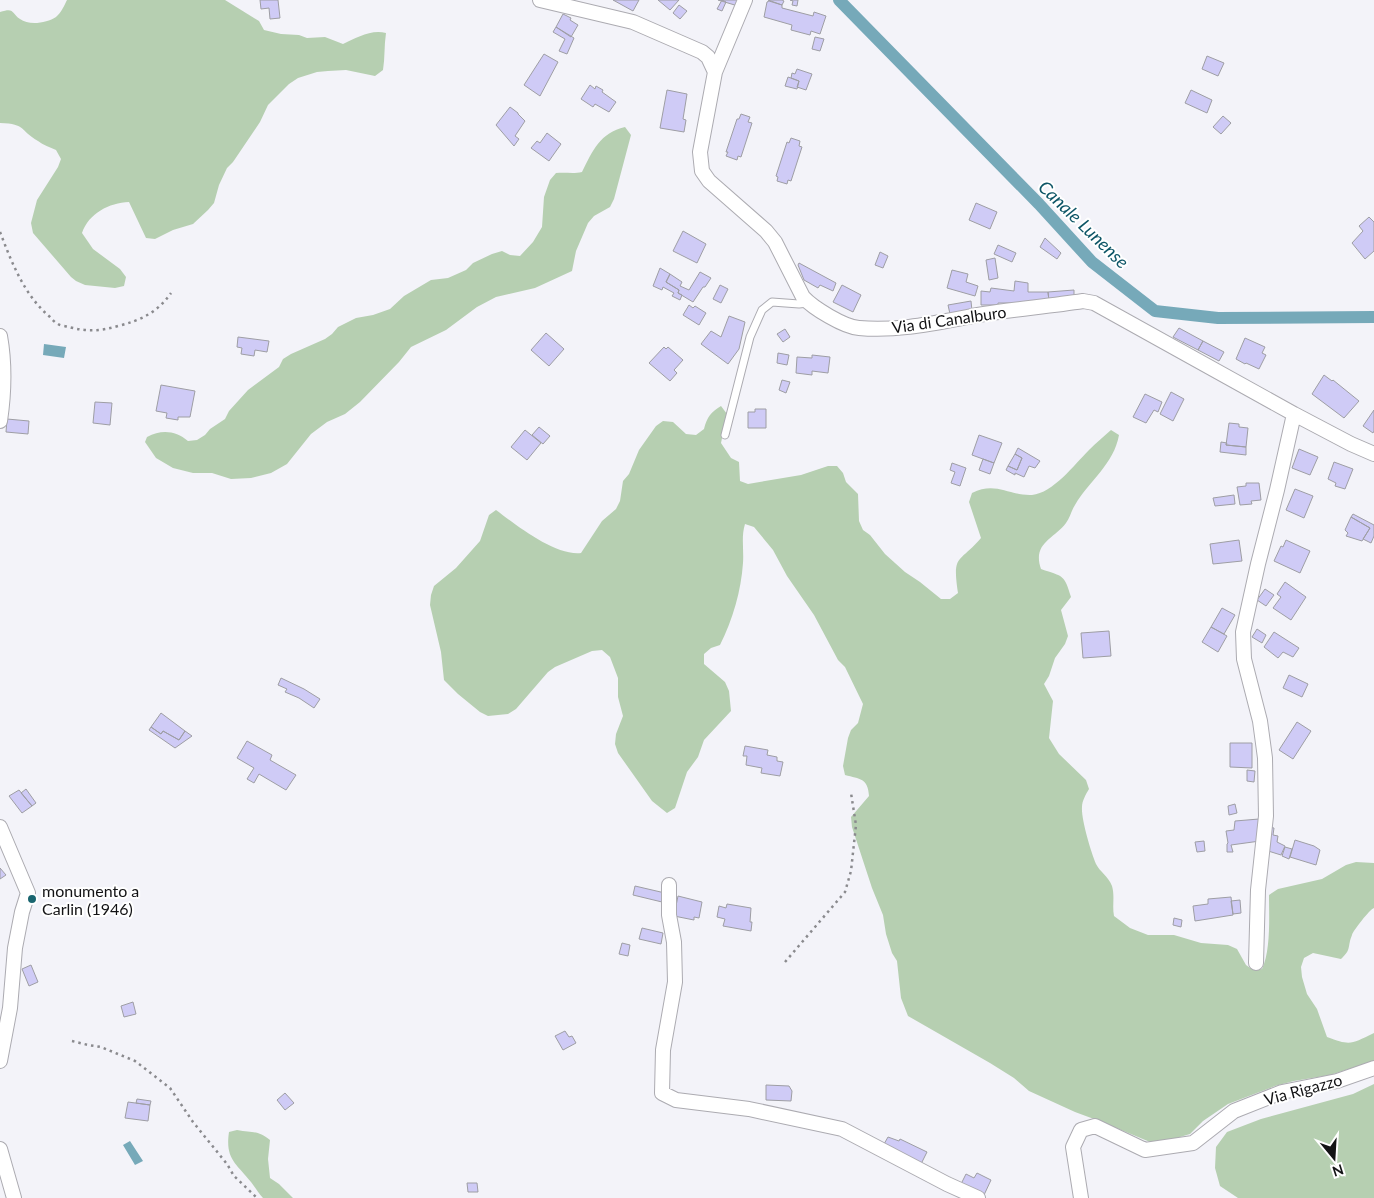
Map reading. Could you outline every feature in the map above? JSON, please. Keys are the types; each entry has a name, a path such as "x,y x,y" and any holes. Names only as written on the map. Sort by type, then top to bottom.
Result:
{"street":[{"path":"540,0 632,22 702,52 708,57 715,72"},
{"name":"Via di Canalburo","path":"745,0 715,72 700,152 702,171 709,181 766,231 775,242 803,297 809,303 845,324 858,328 893,329 1083,301 1094,303 1294,414 1374,454"},
{"path":"0,336 3,352 0,421"},
{"path":"1256,962 1258,890 1266,816 1265,758 1260,721 1244,659 1243,632 1258,564 1278,490 1294,414"},
{"path":"0,827 28,893 15,948 10,1008 0,1061"},
{"path":"669,885 669,915 674,942 675,982 663,1050 662,1093 676,1100 749,1109 842,1128 947,1184 978,1198"},
{"name":"Via Rigazzo","path":"1081,1198 1073,1146 1081,1130 1095,1126 1145,1150 1193,1143 1234,1111 1282,1092 1337,1081 1374,1068"},
{"path":"0,1149 14,1198"}],"lane":[{"path":"725,435 750,337 762,310 772,302 809,303"}],"path":[{"path":"0,232 11,262 24,286 40,308 58,324 83,331 101,331 151,314 165,302 171,293"},
{"path":"785,962 844,892 851,871 856,825 851,794"},
{"path":"72,1041 101,1047 136,1061 170,1088 234,1176 257,1198"}],"green space":[{"path":"67,0 225,0 259,21 264,30 281,34 299,35 307,38 325,37 343,44 369,33 386,33 383,70 375,76 346,70 317,72 298,78 289,84 268,105 260,122 227,168 219,185 214,203 193,224 173,230 155,239 146,238 129,202 114,204 101,210 89,220 82,233 93,249 120,269 126,277 124,286 115,288 85,285 71,277 33,233 31,223 37,200 61,159 56,150 32,137 19,126 0,123 0,12 11,10 24,21 33,23 43,22 58,15"},
{"path":"625,127 631,135 614,199 610,207 594,216 588,223 576,251 572,271 535,288 496,297 477,307 446,330 411,347 360,402 345,414 327,422 311,434 287,464 271,473 251,478 231,479 212,473 193,473 173,468 156,458 145,442 147,437 163,432 174,433 188,441 197,440 225,419 229,411 248,390 279,367 283,359 325,339 338,327 356,318 390,309 404,296 431,280 448,278 466,270 473,263 492,254 502,251 510,255 520,256 533,242 542,227 544,197 550,180 556,173 582,172 603,138 609,133"},
{"path":"721,406 727,414 721,443 731,458 739,462 740,481 748,484 801,475 828,466 837,466 843,473 846,482 858,494 859,521 863,530 905,572 941,599 950,599 958,593 956,571 959,560 981,538 969,502 972,493 988,488 1024,495 1040,493 1063,477 1111,430 1119,435 1107,464 1081,496 1066,523 1046,542 1039,553 1041,569 1062,577 1067,584 1071,597 1061,610 1068,636 1055,658 1044,684 1053,701 1049,738 1059,754 1086,780 1089,789 1082,805 1085,827 1096,864 1112,886 1114,916 1130,928 1148,935 1174,935 1201,943 1228,945 1237,949 1246,965 1253,970 1262,969 1268,943 1269,895 1278,889 1322,879 1346,865 1356,862 1374,863 1374,908 1353,933 1347,953 1341,959 1313,953 1304,958 1301,967 1307,994 1317,1009 1327,1037 1346,1043 1360,1040 1374,1033 1374,1061 1330,1075 1275,1086 1228,1104 1203,1121 1190,1134 1170,1140 1150,1142 1029,1091 1014,1078 990,1063 908,1016 901,998 897,961 892,953 883,915 852,827 851,817 869,796 867,786 862,780 845,775 843,766 848,738 851,730 858,723 863,704 845,667 838,660 814,615 787,576 773,550 754,527 745,524 740,584 736,605 729,625 720,645 711,648 704,654 704,664 725,682 729,691 731,711 704,740 698,757 687,772 675,808 667,813 652,801 618,753 615,744 616,734 623,716 618,697 618,678 610,657 602,650 592,651 555,667 548,672 516,709 508,714 488,716 480,712 444,680 441,652 430,605 431,595 434,586 456,568 480,541 489,515 496,510 548,545 571,553 581,553 602,521 616,509 620,501 623,481 629,474 639,450 656,426 663,421 673,422 686,434 696,435 704,429 712,413"},
{"path":"1374,1084 1374,1198 1238,1198 1220,1186 1215,1168 1216,1147 1227,1132 1261,1119 1353,1094"},
{"path":"237,1130 258,1133 270,1140 268,1159 270,1178 293,1198 263,1198 261,1196 230,1155 229,1132"}],"water":[{"path":"44,344 66,347 64,358 43,355"},
{"path":"130,1141 143,1161 135,1165 123,1145"}],"building":[{"path":"260,0 278,0 280,18 270,19 269,8 261,9"},
{"path":"613,0 639,0 633,11"},
{"path":"658,0 679,0 670,10"},
{"path":"718,0 740,0 738,6"},
{"path":"722,0 726,2 722,11 717,9"},
{"path":"768,0 782,0 784,1 782,5"},
{"path":"790,0 798,0 797,6 792,5 793,1"},
{"path":"767,2 782,5 782,8 813,16 814,12 826,16 820,34 811,31 810,35 791,30 792,25 764,17"},
{"path":"679,5 687,11 680,19 673,13"},
{"path":"563,14 571,18 570,20 578,25 571,37 556,27"},
{"path":"556,27 574,38 567,54 559,51 565,39 553,32"},
{"path":"815,37 824,39 820,51 812,49"},
{"path":"544,54 558,62 540,96 524,85"},
{"path":"1207,56 1224,63 1218,76 1202,69"},
{"path":"797,69 812,74 806,90 797,87 799,81 791,78 792,73 795,74"},
{"path":"788,77 799,81 797,89 785,86"},
{"path":"590,85 595,89 596,86 603,90 602,92 616,102 609,112 595,104 593,107 581,99"},
{"path":"667,90 687,94 683,119 686,120 684,132 660,128"},
{"path":"1191,90 1212,100 1207,113 1185,103"},
{"path":"510,107 525,121 515,136 519,139 514,146 496,125"},
{"path":"741,114 750,117 748,122 752,123 741,157 738,156 737,160 726,156 728,152 726,152 737,119 739,119"},
{"path":"1223,116 1231,123 1221,134 1213,127"},
{"path":"547,133 561,144 549,161 531,148 537,141 540,143"},
{"path":"791,138 800,141 799,146 802,147 791,181 788,180 787,184 777,181 778,177 776,176 787,142 789,143"},
{"path":"976,203 997,212 990,229 969,220"},
{"path":"1369,217 1374,222 1374,251 1365,259 1352,243 1363,231 1359,226"},
{"path":"683,231 706,244 697,263 673,251"},
{"path":"1045,238 1061,253 1057,259 1040,247"},
{"path":"998,245 1016,253 1012,262 994,254"},
{"path":"880,252 888,256 883,268 875,265"},
{"path":"995,258 998,278 989,280 986,260"},
{"path":"799,263 836,283 833,291 820,285 818,288 804,280 798,265"},
{"path":"660,268 670,274 666,282 679,290 678,293 682,295 680,300 672,296 674,293 663,287 662,290 653,286"},
{"path":"952,270 968,274 966,282 978,286 975,296 947,288"},
{"path":"700,272 711,278 693,302 678,293 679,290 666,282 670,274 682,282 680,286 689,290"},
{"path":"1015,281 1028,283 1028,292 1048,292 1049,301 981,305 981,291 990,292 991,288 1014,291"},
{"path":"720,285 728,289 721,303 713,299"},
{"path":"842,285 861,295 853,312 833,302"},
{"path":"1074,290 1074,297 1049,301 1048,292"},
{"path":"971,301 972,311 950,314 948,305"},
{"path":"689,305 693,308 695,306 706,313 699,325 683,315"},
{"path":"729,316 745,322 739,349 728,364 701,344 711,331 721,337"},
{"path":"1179,328 1203,341 1198,350 1173,337"},
{"path":"785,329 790,337 783,342 777,334"},
{"path":"546,333 564,349 549,366 531,350"},
{"path":"238,337 269,341 267,352 255,350 254,356 241,354 242,348 237,347"},
{"path":"1245,338 1265,347 1262,353 1266,355 1259,369 1236,359"},
{"path":"1203,341 1224,352 1219,361 1198,350"},
{"path":"664,347 666,349 668,347 683,360 674,370 677,373 670,381 649,363"},
{"path":"778,353 789,355 787,365 777,363"},
{"path":"812,355 830,357 828,373 812,371 812,375 796,373 797,357 812,358"},
{"path":"1324,375 1359,401 1344,418 1312,394"},
{"path":"782,380 790,382 786,393 779,390"},
{"path":"161,385 195,391 190,417 178,417 178,420 166,418 167,413 156,411"},
{"path":"1171,392 1184,399 1173,421 1160,414"},
{"path":"1145,394 1162,402 1158,412 1154,410 1146,423 1133,417"},
{"path":"95,402 112,403 110,425 93,423"},
{"path":"755,409 766,409 766,428 748,428 748,412 755,412"},
{"path":"1374,410 1374,431 1373,433 1363,426"},
{"path":"7,419 29,421 28,434 6,432"},
{"path":"1229,423 1239,424 1239,427 1248,428 1246,447 1226,445"},
{"path":"539,427 550,436 543,444 532,435"},
{"path":"525,430 541,443 527,460 511,447"},
{"path":"979,435 1002,443 994,463 972,455"},
{"path":"1221,442 1227,443 1226,445 1246,447 1246,455 1220,452"},
{"path":"1018,448 1040,461 1035,468 1029,466 1024,477 1006,470 1008,466 1017,470 1022,458 1015,454"},
{"path":"1299,449 1318,457 1310,475 1292,468"},
{"path":"1015,454 1022,458 1017,470 1008,466"},
{"path":"983,459 994,463 990,474 979,470"},
{"path":"1334,462 1353,469 1345,489 1335,486 1336,483 1328,479"},
{"path":"952,463 966,468 960,486 951,483 955,472 950,470"},
{"path":"1246,483 1259,483 1261,500 1251,501 1252,504 1240,505 1237,487 1246,486"},
{"path":"1295,489 1313,496 1304,518 1286,510"},
{"path":"1234,495 1235,504 1215,506 1213,498"},
{"path":"1353,514 1374,525 1374,536 1371,543 1363,539 1370,528 1351,517"},
{"path":"1351,517 1370,528 1362,541 1346,536 1348,533 1345,530"},
{"path":"1239,540 1242,561 1213,564 1210,544"},
{"path":"1286,540 1310,551 1300,573 1274,561"},
{"path":"1285,582 1306,597 1291,620 1273,608 1281,597 1277,594"},
{"path":"1265,589 1274,595 1266,606 1257,600"},
{"path":"1222,608 1235,615 1224,634 1211,627"},
{"path":"1211,627 1227,636 1218,652 1202,642"},
{"path":"1257,629 1266,635 1262,643 1252,637"},
{"path":"1109,631 1111,656 1083,658 1081,633"},
{"path":"1274,632 1299,648 1293,657 1283,652 1278,658 1264,647"},
{"path":"1289,675 1308,684 1302,697 1283,688"},
{"path":"281,678 320,699 314,708 299,698 285,692 287,689 278,685"},
{"path":"161,713 185,731 179,740 163,731 161,734 151,727"},
{"path":"1297,722 1311,731 1293,759 1279,750"},
{"path":"151,727 161,734 163,731 179,740 185,731 192,736 175,748 149,730"},
{"path":"247,741 272,755 270,760 296,775 286,790 259,774 254,783 247,779 254,768 237,758"},
{"path":"1230,743 1252,743 1252,768 1230,767"},
{"path":"745,746 768,750 767,755 777,757 777,761 783,762 780,776 761,773 762,768 746,765 747,756 743,756"},
{"path":"1247,770 1255,771 1254,782 1247,781"},
{"path":"26,789 36,803 32,806 21,793"},
{"path":"19,790 32,806 22,813 9,796"},
{"path":"1235,804 1237,813 1229,815 1228,806"},
{"path":"1259,819 1260,841 1231,845 1233,852 1227,852 1226,831 1234,830 1235,821"},
{"path":"1268,827 1274,828 1273,835 1278,836 1277,842 1285,846 1281,855 1265,850"},
{"path":"1295,840 1320,850 1316,865 1290,857"},
{"path":"1204,841 1205,851 1197,852 1195,842"},
{"path":"1285,847 1292,849 1289,859 1282,856"},
{"path":"0,868 6,875 0,879"},
{"path":"635,886 665,893 662,902 633,895"},
{"path":"678,896 702,902 699,918 694,917 694,920 674,916"},
{"path":"1231,897 1233,915 1195,921 1193,906 1208,904 1208,899"},
{"path":"1240,900 1241,913 1233,914 1231,901"},
{"path":"727,904 751,908 751,931 723,926 725,919 717,917 719,906 726,908"},
{"path":"1174,918 1182,920 1181,927 1173,925"},
{"path":"642,928 663,933 661,944 639,939"},
{"path":"622,943 630,945 628,956 619,954"},
{"path":"31,965 38,982 29,986 22,969"},
{"path":"133,1002 136,1014 124,1017 121,1006"},
{"path":"565,1031 569,1037 572,1036 576,1043 563,1050 555,1036"},
{"path":"766,1085 789,1086 792,1091 791,1101 766,1100"},
{"path":"285,1093 294,1103 285,1110 277,1100"},
{"path":"137,1099 151,1101 150,1105 136,1103"},
{"path":"128,1102 150,1105 148,1121 125,1118"},
{"path":"888,1137 899,1141 900,1139 927,1152 921,1164 884,1144"},
{"path":"977,1173 991,1180 984,1195 961,1184 966,1174 974,1178"},
{"path":"467,1183 477,1183 478,1192 468,1192"}],"waterway":[{"name":"Canale Lunense","path":"839,0 1039,204 1092,262 1155,311 1218,318 1374,317"}],"place":[{"name":"monumento a Carlin (1946)","path":"32,899"}]}
